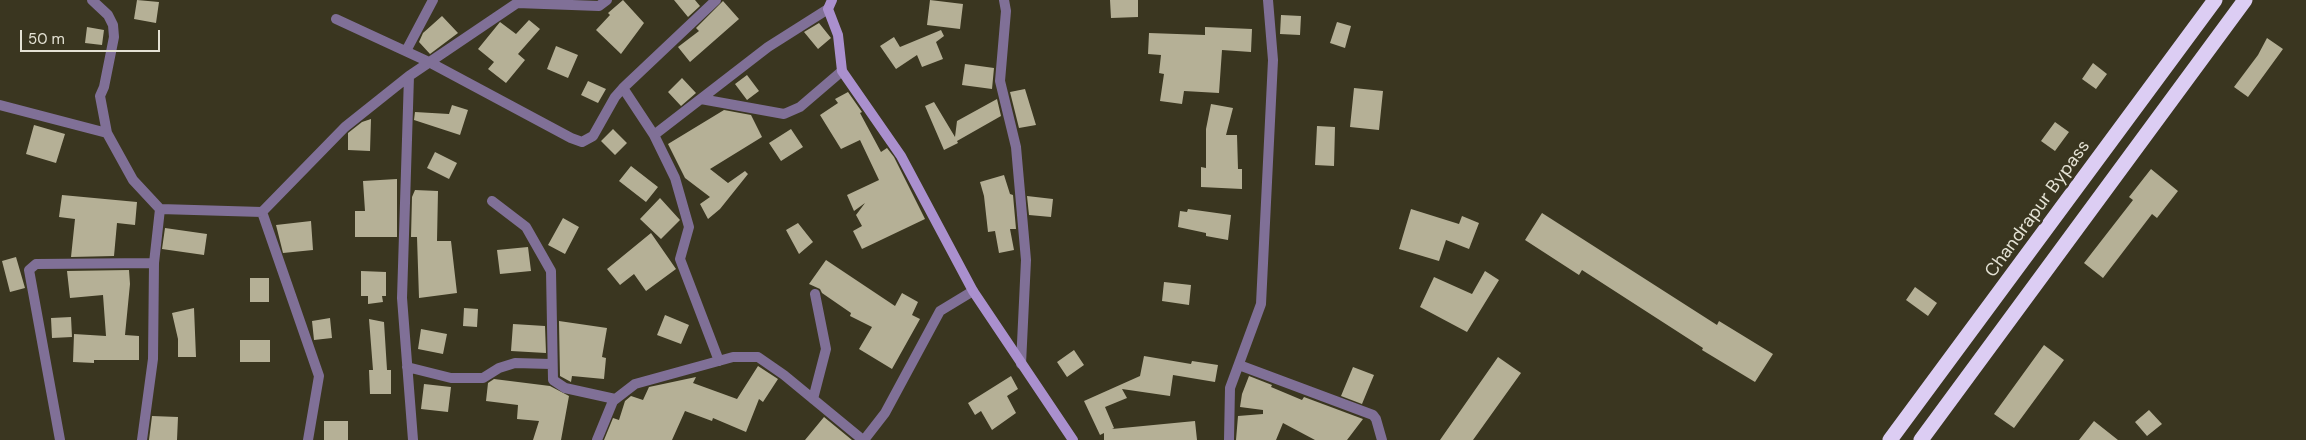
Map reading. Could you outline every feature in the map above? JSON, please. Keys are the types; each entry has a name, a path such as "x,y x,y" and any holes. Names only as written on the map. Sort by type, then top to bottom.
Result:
{"highway":[{"name":"Chandrapur Bypass","path":"1890,440 2215,0"},
{"path":"1921,440 2245,0"}],"street":[{"path":"92,0 108,15 113,25 114,37 104,87 100,96 106,133 133,180 160,209 262,212 345,127 409,76 517,3 599,6 607,0"},
{"path":"406,51 432,0"},
{"path":"336,18 429,62 576,141 588,140 593,136 615,96 716,0"},
{"path":"1004,0 1006,11 1000,81 1016,147 1026,260 1022,364"},
{"path":"1229,440 1230,388 1261,304 1273,60 1268,0"},
{"path":"654,135 768,47 830,4 838,35 842,72 901,156 973,292 1073,440"},
{"path":"701,99 784,114 800,107 842,72"},
{"path":"409,76 402,298 413,440"},
{"path":"623,88 654,135 672,171 689,227 680,259 719,361"},
{"path":"0,105 106,133"},
{"path":"492,201 526,227 551,271 551,364 553,380 558,385 618,397"},
{"path":"142,440 153,359 154,263 160,209"},
{"path":"262,212 319,376 308,440"},
{"path":"60,440 29,270 36,264 154,263"},
{"path":"597,440 610,407 618,397 635,384 719,361 733,358 758,357 864,440 885,413 940,311 973,292"},
{"path":"813,399 826,349 815,294"},
{"path":"407,367 451,378 483,378 499,368 515,363 551,364"},
{"path":"1238,365 1373,415 1382,440"}],"building":[{"path":"137,0 159,2 156,23 134,19"},
{"path":"623,0 644,23 621,54 596,30 610,15 608,13"},
{"path":"674,0 695,0 700,6 688,17"},
{"path":"930,0 963,4 960,29 927,25"},
{"path":"1110,0 1138,0 1138,17 1111,18"},
{"path":"723,1 739,19 690,62 678,47 699,31 696,28"},
{"path":"1281,15 1301,16 1300,35 1280,34"},
{"path":"442,16 458,33 430,54 419,42 423,33"},
{"path":"529,20 540,29 518,54 525,60 506,83 488,69 494,62 478,49 500,22 516,34"},
{"path":"1337,22 1351,26 1345,48 1330,43"},
{"path":"819,23 831,38 818,49 804,32"},
{"path":"87,27 104,30 102,45 85,43"},
{"path":"1205,27 1252,29 1251,52 1222,50 1219,93 1184,91 1182,104 1160,101 1164,74 1159,73 1161,55 1148,54 1149,33 1205,35"},
{"path":"941,30 944,36 936,42 943,59 922,67 917,55 896,69 880,46 894,37 900,47"},
{"path":"2267,38 2283,49 2248,97 2234,87 2258,55"},
{"path":"556,46 578,55 568,78 547,69"},
{"path":"2093,63 2107,74 2096,89 2082,79"},
{"path":"965,64 994,68 992,89 962,85"},
{"path":"747,75 759,91 747,100 735,84"},
{"path":"682,78 696,93 681,106 668,92"},
{"path":"588,81 606,89 598,103 581,95"},
{"path":"1354,88 1383,91 1379,130 1350,127"},
{"path":"1025,89 1036,125 1019,128 1010,92"},
{"path":"848,92 862,112 860,113 881,152 887,148 894,157 925,219 862,249 853,231 862,226 856,215 865,203 854,211 847,195 879,180 860,140 841,149 820,115 838,103 835,99"},
{"path":"997,99 1001,116 944,150 925,106 934,102 955,137 957,121"},
{"path":"1211,104 1233,108 1226,135 1237,135 1238,169 1242,169 1242,189 1201,187 1201,167 1206,168 1206,129"},
{"path":"452,105 468,110 460,135 414,120 415,112 449,114"},
{"path":"724,110 751,115 762,137 710,169 728,183 745,171 748,174 720,209 708,219 700,204 710,197 685,178 668,144"},
{"path":"371,119 370,151 348,150 348,133 362,122"},
{"path":"2055,122 2069,132 2055,151 2041,141"},
{"path":"34,125 65,134 56,163 26,154"},
{"path":"1317,126 1335,127 1334,166 1315,165"},
{"path":"613,129 627,143 615,155 601,141"},
{"path":"791,129 803,147 781,161 769,143"},
{"path":"435,152 457,163 449,179 427,168"},
{"path":"631,166 658,187 646,202 619,181"},
{"path":"2151,169 2178,191 2157,218 2152,214 2103,278 2084,263 2133,200 2129,197"},
{"path":"1004,175 1010,194 1013,195 1016,229 1010,229 1014,250 999,253 995,231 988,232 984,196 980,182"},
{"path":"397,179 397,237 355,237 355,211 365,211 363,181"},
{"path":"415,190 438,191 437,241 451,241 457,293 419,298 417,237 411,237 412,197"},
{"path":"62,195 137,202 135,225 117,223 114,256 71,257 75,219 59,217"},
{"path":"1027,196 1053,199 1051,217 1029,215"},
{"path":"660,198 680,220 661,239 640,219"},
{"path":"1188,209 1231,215 1228,240 1206,236 1206,233 1178,227 1180,211 1187,212"},
{"path":"1411,209 1459,224 1462,216 1479,223 1469,249 1446,240 1439,261 1399,249"},
{"path":"1542,213 1717,325 1719,321 1773,354 1755,382 1702,350 1703,348 1582,270 1579,275 1525,240"},
{"path":"563,218 579,227 565,254 548,245"},
{"path":"311,221 313,250 283,253 276,225"},
{"path":"798,223 813,242 799,254 786,230"},
{"path":"165,228 207,234 204,255 162,249"},
{"path":"651,233 676,269 646,291 634,274 620,285 607,269"},
{"path":"528,247 531,271 500,274 497,250"},
{"path":"16,257 25,288 10,292 2,261"},
{"path":"826,260 895,306 902,293 918,302 912,315 920,319 892,369 859,349 872,327 850,316 851,313 822,293 820,289 809,284"},
{"path":"129,270 130,284 125,335 139,336 139,360 94,360 94,363 73,362 74,334 106,336 103,295 70,298 67,271"},
{"path":"361,271 386,272 386,296 382,296 383,302 368,304 368,296 361,296"},
{"path":"1485,271 1499,280 1467,332 1420,307 1434,277 1472,294"},
{"path":"250,278 269,278 269,302 250,302"},
{"path":"1164,282 1191,285 1189,305 1162,301"},
{"path":"1915,287 1937,303 1928,316 1906,300"},
{"path":"194,308 196,357 178,357 178,339 172,313"},
{"path":"464,308 478,309 477,327 463,326"},
{"path":"665,315 689,325 681,344 657,335"},
{"path":"71,317 72,337 52,338 51,318"},
{"path":"330,318 332,338 314,340 312,321"},
{"path":"369,319 384,322 387,370 391,370 391,394 370,394 369,370 373,370"},
{"path":"559,321 607,328 602,357 606,358 604,379 572,376 571,382 560,376"},
{"path":"513,324 545,326 546,353 511,351"},
{"path":"421,329 447,334 443,354 418,349"},
{"path":"240,340 270,340 270,362 240,362"},
{"path":"2044,345 2064,360 2014,428 1994,414"},
{"path":"1074,350 1084,365 1067,377 1057,362"},
{"path":"1144,356 1191,364 1192,361 1218,365 1215,382 1173,375 1170,396 1122,389 1127,398 1105,407 1114,428 1112,429 1195,421 1197,440 1104,440 1104,433 1100,435 1084,401 1140,376"},
{"path":"1498,357 1521,373 1473,440 1440,440"},
{"path":"758,366 778,379 763,402 759,399 746,432 713,418 712,421 685,411 672,440 604,440 613,418 619,420 625,401 631,396 643,400 649,387 696,377 693,383 737,399"},
{"path":"1353,367 1374,375 1362,404 1341,396"},
{"path":"1011,376 1018,389 1007,396 1016,413 992,430 981,411 975,415 968,403"},
{"path":"1249,376 1302,400 1304,397 1363,419 1347,440 1315,440 1283,423 1276,440 1236,440 1238,416 1263,414 1263,410 1240,407 1242,394"},
{"path":"494,379 550,386 569,396 561,440 533,440 539,421 517,419 518,405 486,401 488,383"},
{"path":"424,384 451,387 448,412 421,409"},
{"path":"2149,410 2162,424 2147,436 2135,422"},
{"path":"152,416 178,417 177,440 149,440"},
{"path":"824,417 852,440 805,440"},
{"path":"324,421 348,421 348,440 324,440"},
{"path":"2094,421 2118,440 2079,440"}]}
